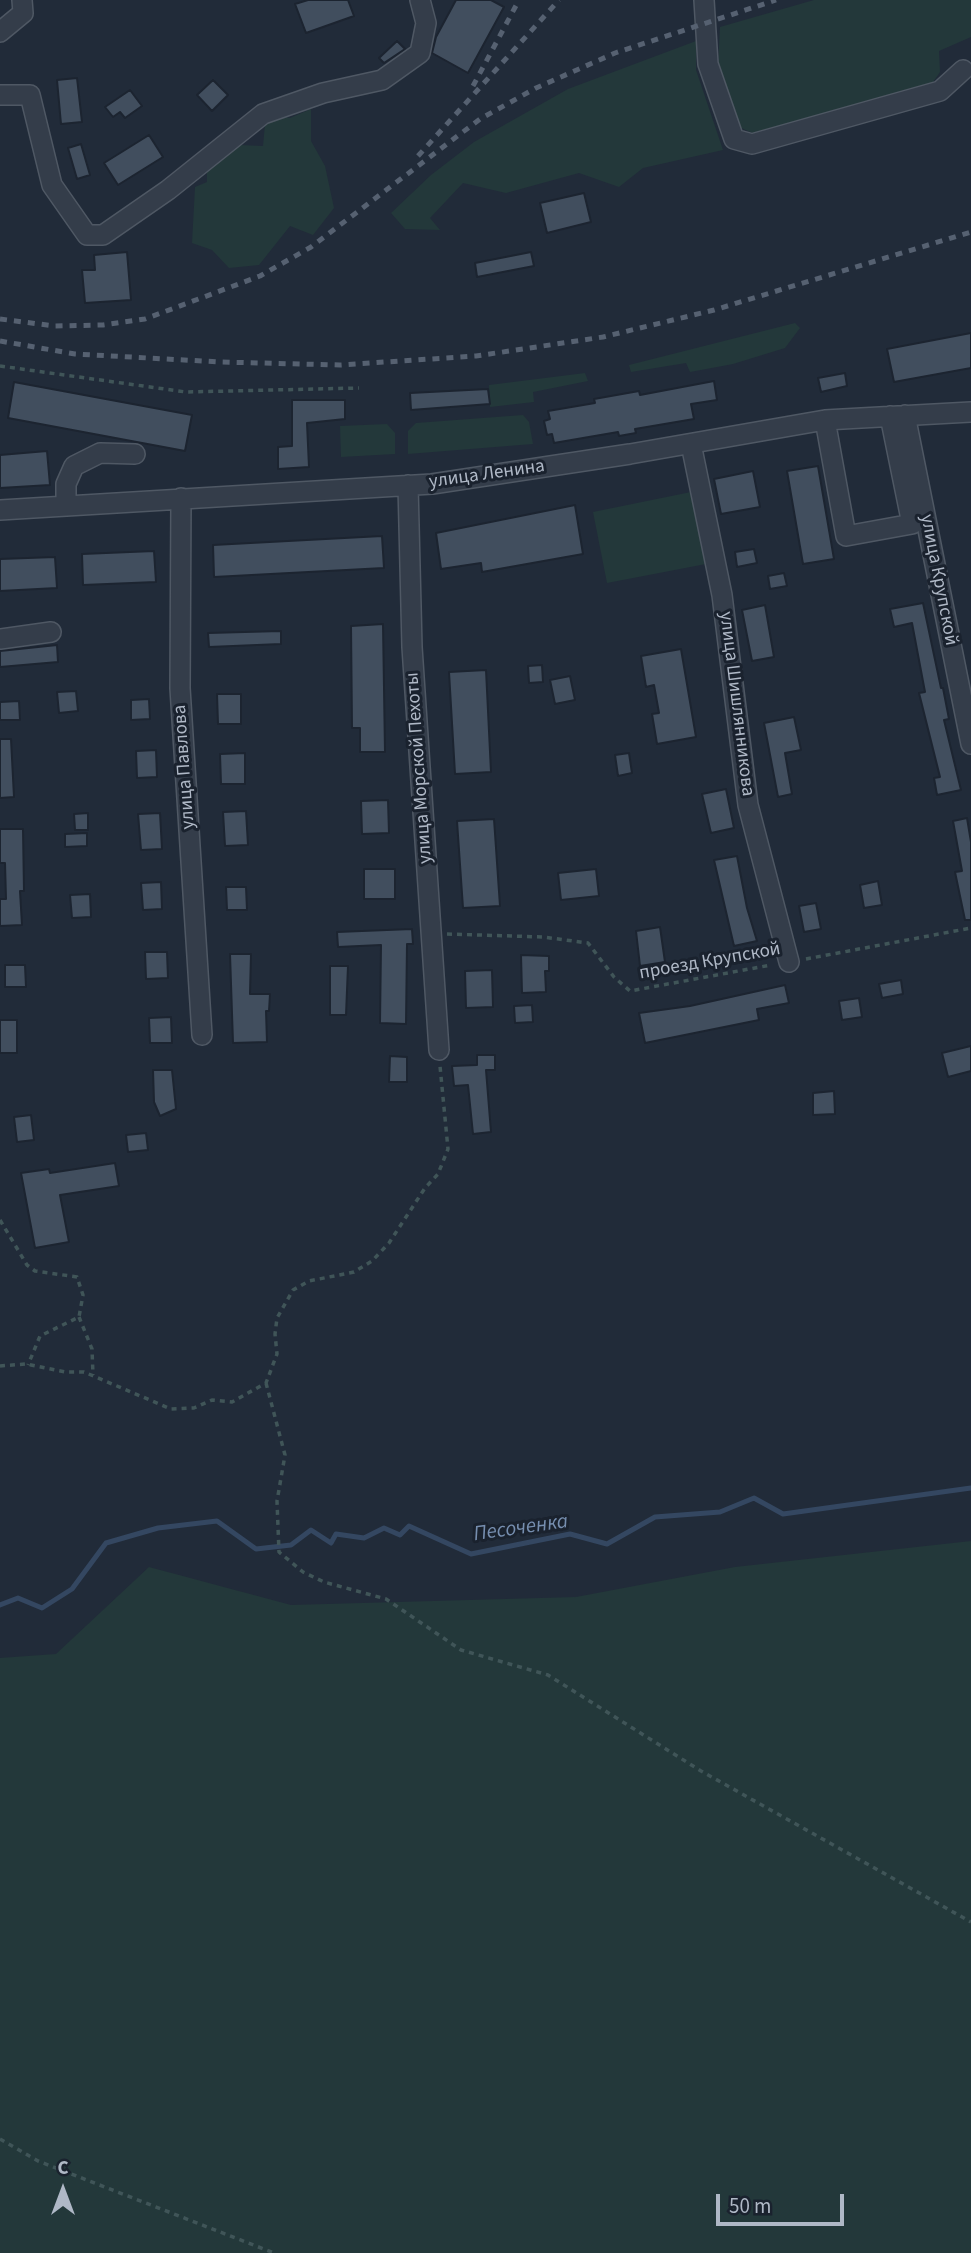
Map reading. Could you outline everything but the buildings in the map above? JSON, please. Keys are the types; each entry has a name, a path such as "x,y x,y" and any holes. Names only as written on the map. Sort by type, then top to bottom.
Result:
{"street":[{"path":"0,32 23,13 22,0"},
{"path":"0,95 30,95 52,186 87,235 103,235 168,190 263,114 323,93 382,80 420,53 426,23 420,0"},
{"path":"704,0 708,64 734,139 752,144 940,91 963,70"},
{"name":"улица Ленина","path":"0,510 408,485 691,444 825,420 971,412"},
{"path":"825,420 846,536 912,524 897,415"},
{"name":"улица Крупской","path":"897,415 971,744"},
{"name":"улица Шишлянникова","path":"691,444 722,595 748,805 789,962"},
{"path":"66,506 66,484 74,466 100,453 135,454"},
{"name":"улица Морской Пехоты","path":"408,485 412,648 439,1050"},
{"name":"улица Павлова","path":"181,498 180,688 202,1035"},
{"path":"0,639 51,632"}],"path":[{"path":"0,366 186,392 359,388"},
{"name":"проезд Крупской","path":"431,933 543,937 588,943 614,977 630,991 971,928"},
{"path":"439,1050 448,1149 438,1174 389,1243 372,1261 354,1272 309,1281 293,1290 277,1318 277,1354 266,1383 285,1455 279,1482 279,1552 303,1572 324,1582 386,1599 461,1650 548,1675 701,1771 971,1922"},
{"path":"0,1220 27,1265 35,1271 77,1277 83,1295 79,1317 92,1349 93,1376"},
{"path":"28,1365 40,1336 79,1317"},
{"path":"0,1366 28,1365 93,1376 171,1409 194,1408 212,1400 232,1402 266,1383"},
{"path":"0,2139 38,2161 274,2253"}],"green space":[{"path":"814,0 971,0 971,37 939,51 940,72 931,85 757,135 739,127 718,66 720,27"},
{"path":"696,41 696,70 723,150 643,168 619,187 579,173 506,193 463,183 430,218 440,230 405,229 391,213 431,175 474,142 568,89"},
{"path":"311,109 311,141 325,166 334,208 313,235 290,226 259,265 229,268 212,250 192,243 195,187 207,182 207,166 239,145 263,146 266,113 290,118"},
{"path":"795,323 800,328 785,348 733,364 690,372 686,363 631,372 629,365"},
{"path":"585,373 588,381 533,392 534,402 490,407 489,385"},
{"path":"523,415 529,422 533,444 408,454 408,431 416,423"},
{"path":"387,424 395,433 395,454 341,457 340,426"},
{"path":"691,492 706,564 607,583 593,512"},
{"path":"971,1541 971,2253 0,2253 0,1658 56,1654 149,1567 291,1605 576,1597 735,1567"}],"waterway":[{"name":"Песоченка","path":"0,1605 18,1598 42,1608 72,1589 106,1543 158,1528 217,1521 256,1549 291,1545 311,1530 331,1543 336,1534 364,1538 384,1528 400,1535 409,1526 471,1554 570,1534 607,1544 655,1517 720,1512 754,1498 783,1514 971,1488"}],"railway":[{"path":"473,86 519,0"},
{"path":"418,156 559,0"},
{"path":"0,319 55,326 103,325 145,319 260,276 311,247 480,119 536,88 615,53 776,0"},
{"path":"0,341 75,354 221,362 340,365 476,356 603,337 714,310 971,232"}]}
